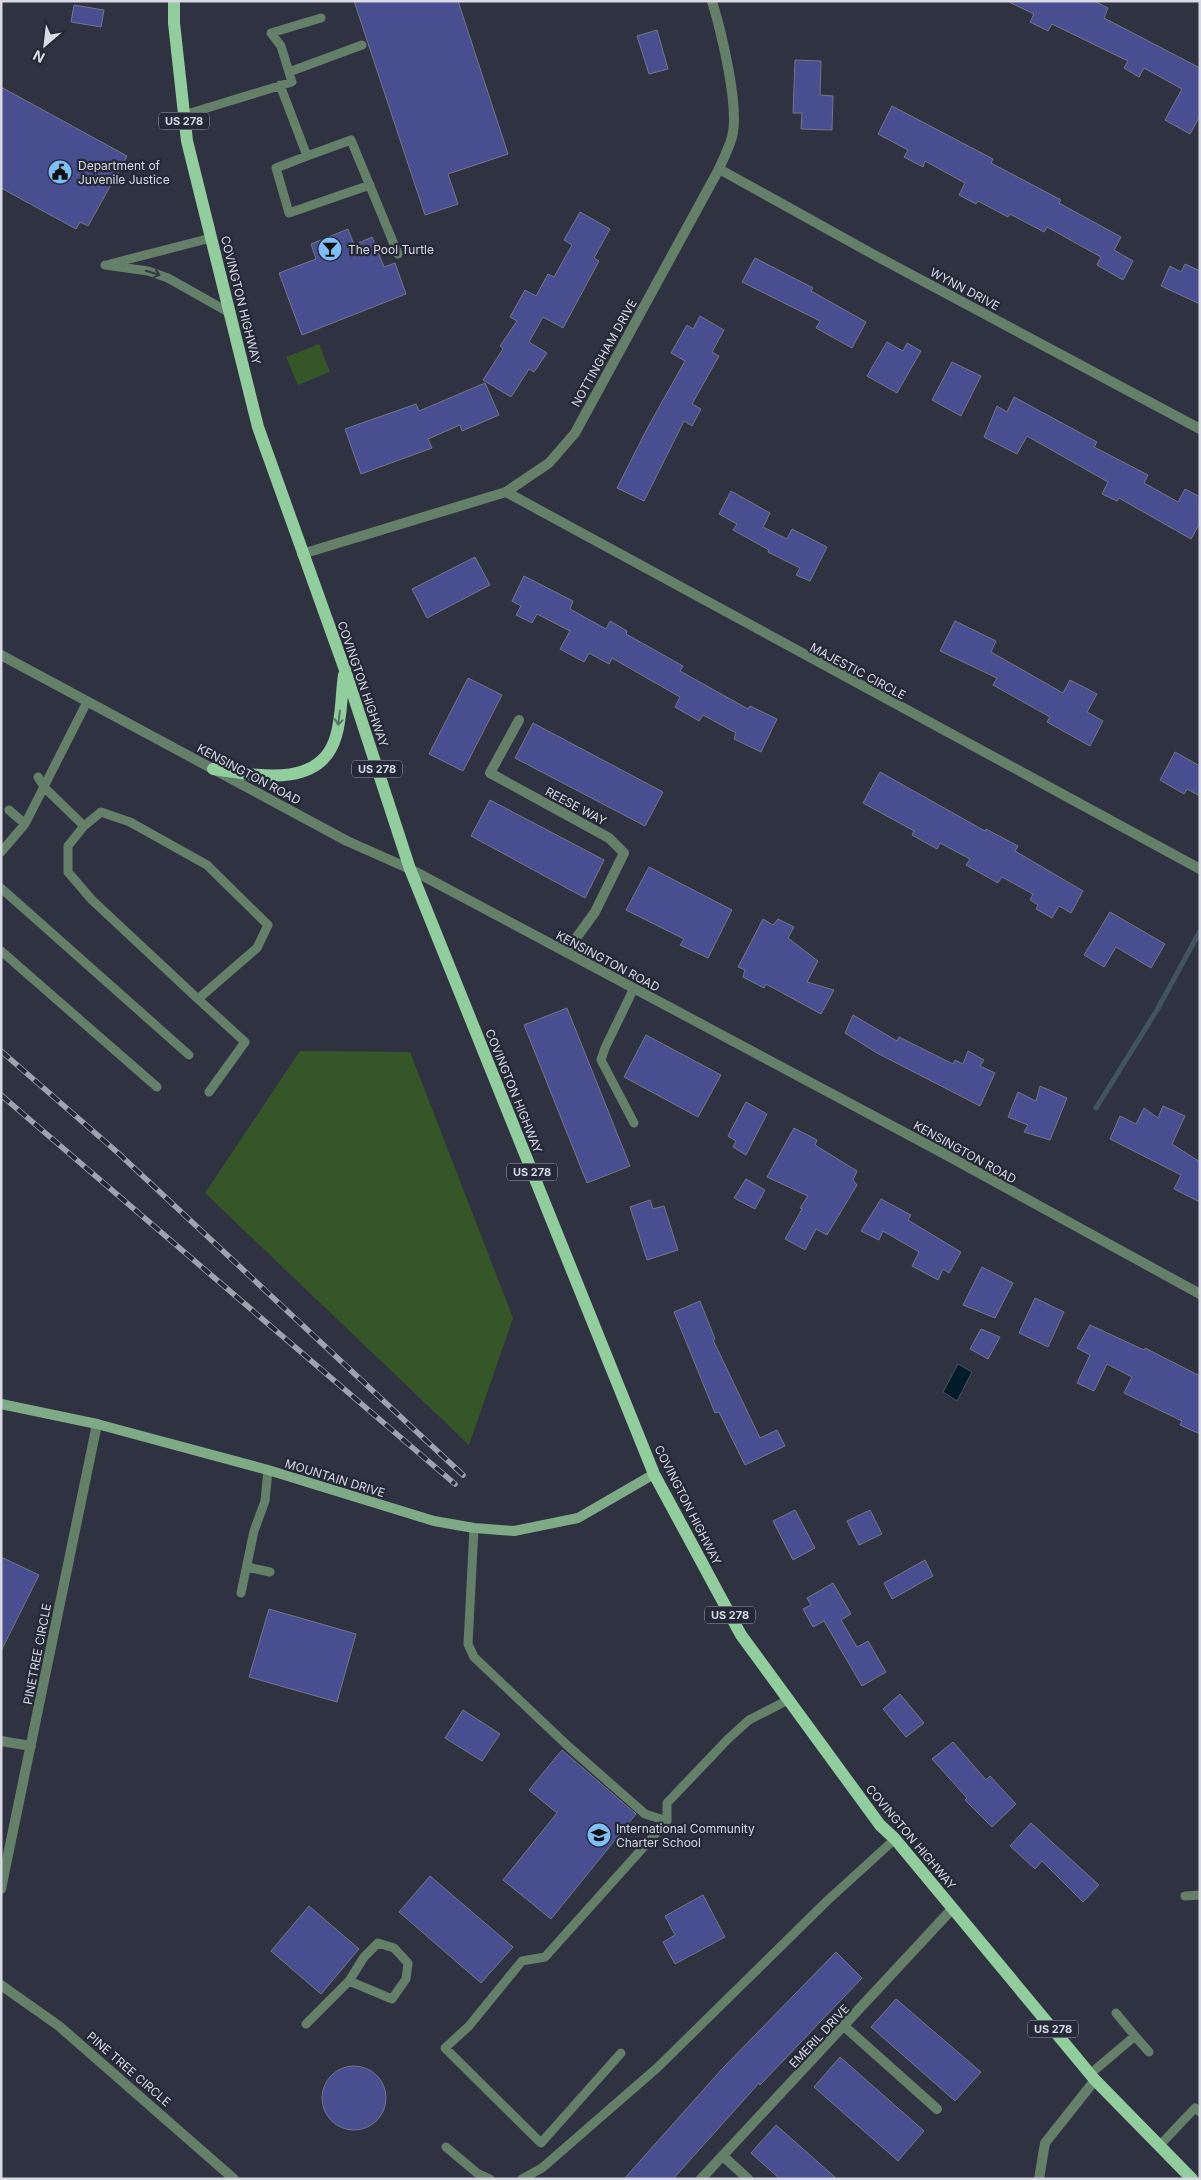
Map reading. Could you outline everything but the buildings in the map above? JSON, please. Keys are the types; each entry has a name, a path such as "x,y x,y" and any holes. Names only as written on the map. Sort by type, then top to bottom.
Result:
{"main road":[{"name":"COVINGTON HIGHWAY","path":"174,1 174,23 187,141 258,427 345,670 410,869 654,1474 741,1635 880,1825 895,1839 1092,2077 1192,2179"},
{"path":"213,769 253,775 289,775 316,766 329,752 336,735 345,670"},
{"name":"MOUNTAIN DRIVE","path":"1,1404 97,1424 268,1470 434,1521 474,1528 514,1531 578,1518 654,1474"}],"street":[{"name":"NOTTINGHAM DRIVE","path":"302,554 506,492 549,463 575,433 719,169 732,136 733,112 727,60 712,1"},
{"name":"WYNN DRIVE","path":"719,169 878,257 1200,429"},
{"name":"MAJESTIC CIRCLE","path":"506,492 1200,870"},
{"name":"KENSINGTON ROAD","path":"1,655 347,841 410,869 634,988 939,1151 1200,1294"},
{"name":"REESE WAY","path":"519,720 490,773 609,838 624,853 596,912 566,952"},
{"name":"PINETREE CIRCLE","path":"1,1889 97,1424"},
{"path":"1,1741 31,1746"},
{"name":"EMERIL DRIVE","path":"702,2179 952,1908"},
{"name":"PINE TREE CIRCLE","path":"1,1985 59,2026 234,2179"},
{"path":"844,2026 938,2109"},
{"path":"1039,2179 1044,2143 1092,2077"},
{"path":"722,2156 748,2179"}],"lane":[{"path":"184,115 292,82 281,46 271,34 321,18"},
{"path":"289,72 362,45"},
{"path":"280,85 307,156"},
{"path":"370,185 289,213 276,168 351,140 370,185 398,254"},
{"path":"211,238 105,265 148,271 168,278 230,313"},
{"path":"1,852 25,824 45,788 87,702"},
{"path":"38,777 45,788 84,826"},
{"path":"9,810 25,824"},
{"path":"198,999 257,948 268,925 207,865 130,822 101,812 84,826 68,846 68,872 92,900 198,999 245,1042 209,1092"},
{"path":"1,888 189,1055"},
{"path":"1,951 157,1086"},
{"path":"634,988 608,1041 601,1060 634,1123"},
{"path":"242,1593 254,1531 265,1501 268,1470"},
{"path":"474,1528 468,1644 474,1657 562,1740 645,1814 667,1821"},
{"path":"247,1567 270,1572"},
{"path":"621,2053 541,2143 445,2048 469,2026 522,1962 546,1957 667,1821 667,1803 728,1739 749,1720 788,1700"},
{"path":"522,2179 542,2168 656,2068 828,1900 895,1839"},
{"path":"1185,1896 1200,1895"},
{"path":"306,2024 350,1981 364,1957 378,1943 394,1948 408,1963 406,1979 392,1999 350,1981"},
{"path":"1116,2013 1149,2052"},
{"path":"1092,2077 1135,2036"},
{"path":"1160,2145 1195,2108 1200,2112"},
{"path":"446,2148 470,2168 490,2179"}],"green space":[{"path":"319,344 330,372 298,385 286,357"},
{"path":"300,1051 410,1052 513,1318 469,1445 205,1193"}],"water":[{"path":"958,1364 972,1372 957,1401 943,1392"}],"waterway":[{"path":"1096,1108 1157,1010 1200,931"}],"railway":[{"path":"1,1051 117,1152 463,1475"},
{"path":"1,1095 455,1484"}],"place":[{"name":"Department of Juvenile Justice","path":"60,172"},
{"name":"The Pool Turtle","path":"330,249"},
{"name":"International Community Charter School","path":"599,1835"}]}
